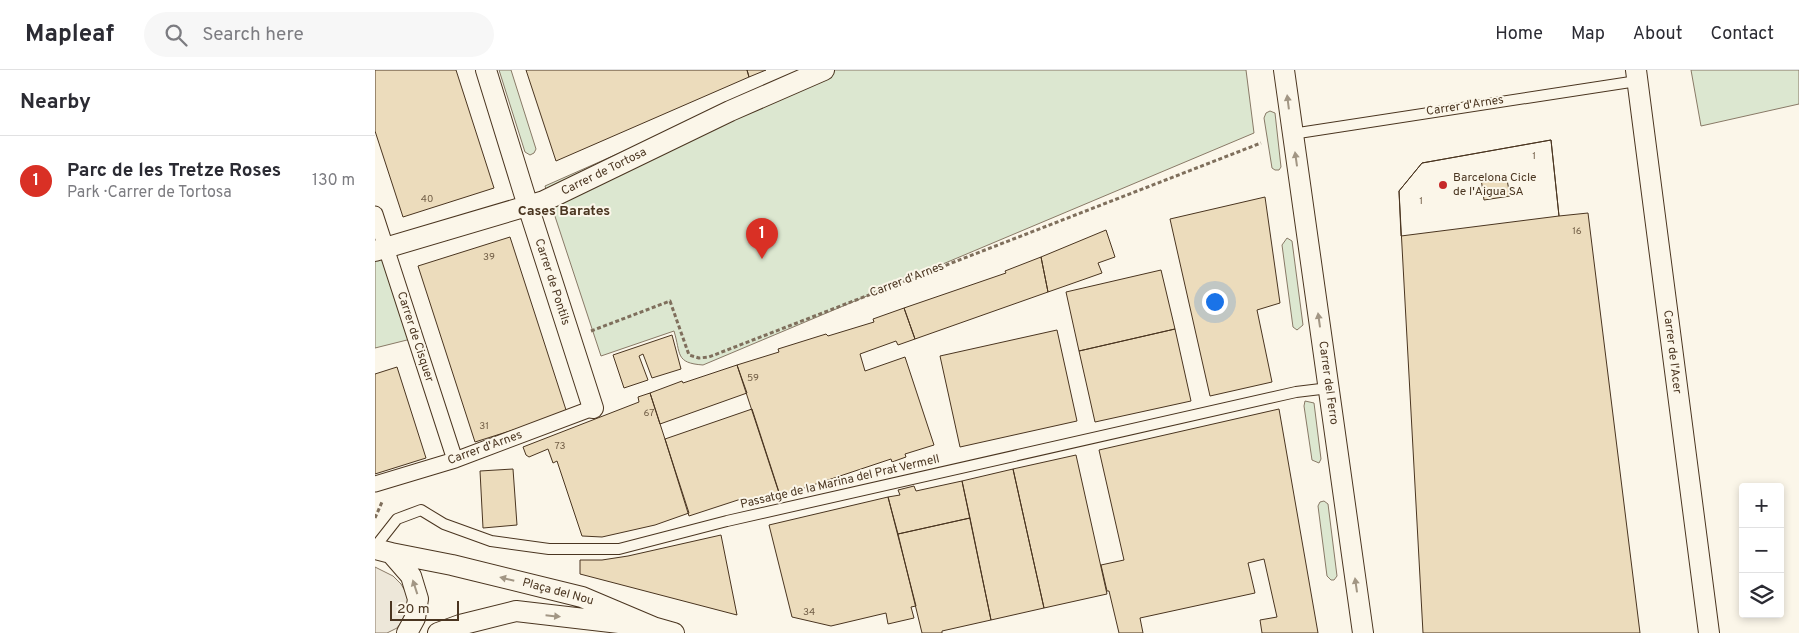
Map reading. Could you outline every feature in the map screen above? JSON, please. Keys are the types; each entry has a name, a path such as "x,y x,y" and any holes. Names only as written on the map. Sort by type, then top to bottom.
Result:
{"street":[{"name":"Carrer de Pontils","path":"486,70 593,408"},
{"name":"Carrer de Tortosa","path":"380,250 544,201 730,111 824,70"},
{"name":"Carrer del Ferro","path":"1284,70 1363,633"},
{"name":"Carrer de l'Acer","path":"1636,75 1709,633"},
{"name":"Carrer de Cisquer","path":"375,214 380,250 455,460"},
{"name":"Carrer d'Arnes","path":"375,484 455,460 593,408"},
{"name":"Plaça del Nou","path":"380,550 452,565 582,597 653,630"},
{"path":"380,550 411,576 419,599 415,618 407,633"},
{"name":"Plaça del Nou","path":"438,633 460,625 516,612 653,630"},
{"path":"653,630 674,633"}],"lane":[{"name":"Carrer d'Arnes","path":"1293,134 1636,75"},
{"name":"Passatge de la Marina del Prat Vermell","path":"380,550 397,519 421,510 444,524 491,541 549,549 619,549 766,512 1296,392 1329,388"}],"path":[{"name":"Carrer d'Arnes","path":"587,333 670,301 689,355 699,358 709,356 1261,143"}],"green space":[{"path":"499,70 511,70 536,149 530,155 525,152"},
{"path":"807,70 1246,70 1254,133 703,365 694,364 683,359 674,331 601,356 545,186"},
{"path":"1691,70 1799,70 1799,104 1701,126"},
{"path":"1270,111 1275,113 1281,167 1279,170 1272,168 1264,118 1266,113"},
{"path":"375,214 415,338 375,348"},
{"path":"1287,238 1292,241 1303,325 1297,330 1293,327 1282,245"},
{"path":"1305,401 1314,403 1321,459 1319,463 1312,460 1304,406"},
{"path":"1324,501 1328,504 1337,576 1334,580 1327,576 1318,506 1320,502"}],"shaded area":[{"path":"375,567 393,576 401,584 408,596 408,607 402,621 397,628 387,633 375,633"}],"building":[{"path":"375,70 456,70 494,188 403,217 375,131"},
{"path":"526,70 747,70 749,77 556,161"},
{"path":"747,70 766,70 749,77"},
{"name":"Barcelona Cicle de l'Aigua SA","path":"1551,140 1559,216 1401,236 1399,191 1422,163","holes":["1506,174 1510,196 1484,200 1481,178"]},
{"path":"1551,140 1559,216 1588,213 1640,633 1423,633 1399,191 1422,163"},
{"path":"1265,197 1280,303 1257,310 1272,382 1210,396 1170,219"},
{"path":"1106,230 1115,257 1098,263 1102,273 1048,292 1041,257"},
{"path":"510,237 567,413 475,442 418,266"},
{"path":"1041,257 1048,292 915,339 904,308 1006,273 1005,271"},
{"path":"1161,270 1175,329 1079,351 1066,292"},
{"path":"904,308 915,339 898,345 896,341 860,354 865,371 905,357 934,445 905,454 906,457 892,462 891,459 780,496 737,365 779,352 778,349 874,322 873,319"},
{"path":"1175,329 1191,401 1095,422 1079,351"},
{"path":"1057,330 1077,421 960,447 940,356"},
{"path":"672,335 681,369 652,378 643,354 639,356 648,380 624,388 613,355"},
{"path":"737,365 747,393 660,424 650,393 682,381 683,383"},
{"path":"397,367 426,458 375,474 375,374"},
{"path":"650,393 689,513 655,525 602,537 582,536 557,461 553,463 548,449 529,457 526,455 523,447 639,402 638,397"},
{"path":"752,409 779,492 742,504 741,499 689,516 665,439"},
{"path":"1279,409 1318,633 1262,633 1260,620 1277,617 1264,559 1248,563 1255,593 1140,618 1143,633 1119,633 1101,565 1124,560 1099,450"},
{"path":"1076,455 1107,594 1044,608 1013,469"},
{"path":"513,469 517,525 483,528 480,471"},
{"path":"1013,469 1044,608 991,620 962,481"},
{"path":"962,481 970,518 898,534 888,497 900,495 898,490 914,486 916,491"},
{"path":"888,497 916,606 911,607 914,618 888,624 886,613 831,626 792,617 769,525"},
{"path":"970,518 991,620 942,631 942,633 922,633 898,534"},
{"path":"721,535 737,615 580,574 580,560 602,560 628,556"}],"place":[{"name":"Barcelona Cicle de l'Aigua SA","path":"1443,185"},
{"name":"Parc de les Tretze Roses","path":"762,259"}],"district":[{"name":"Cases Barates","path":"564,211"}]}
